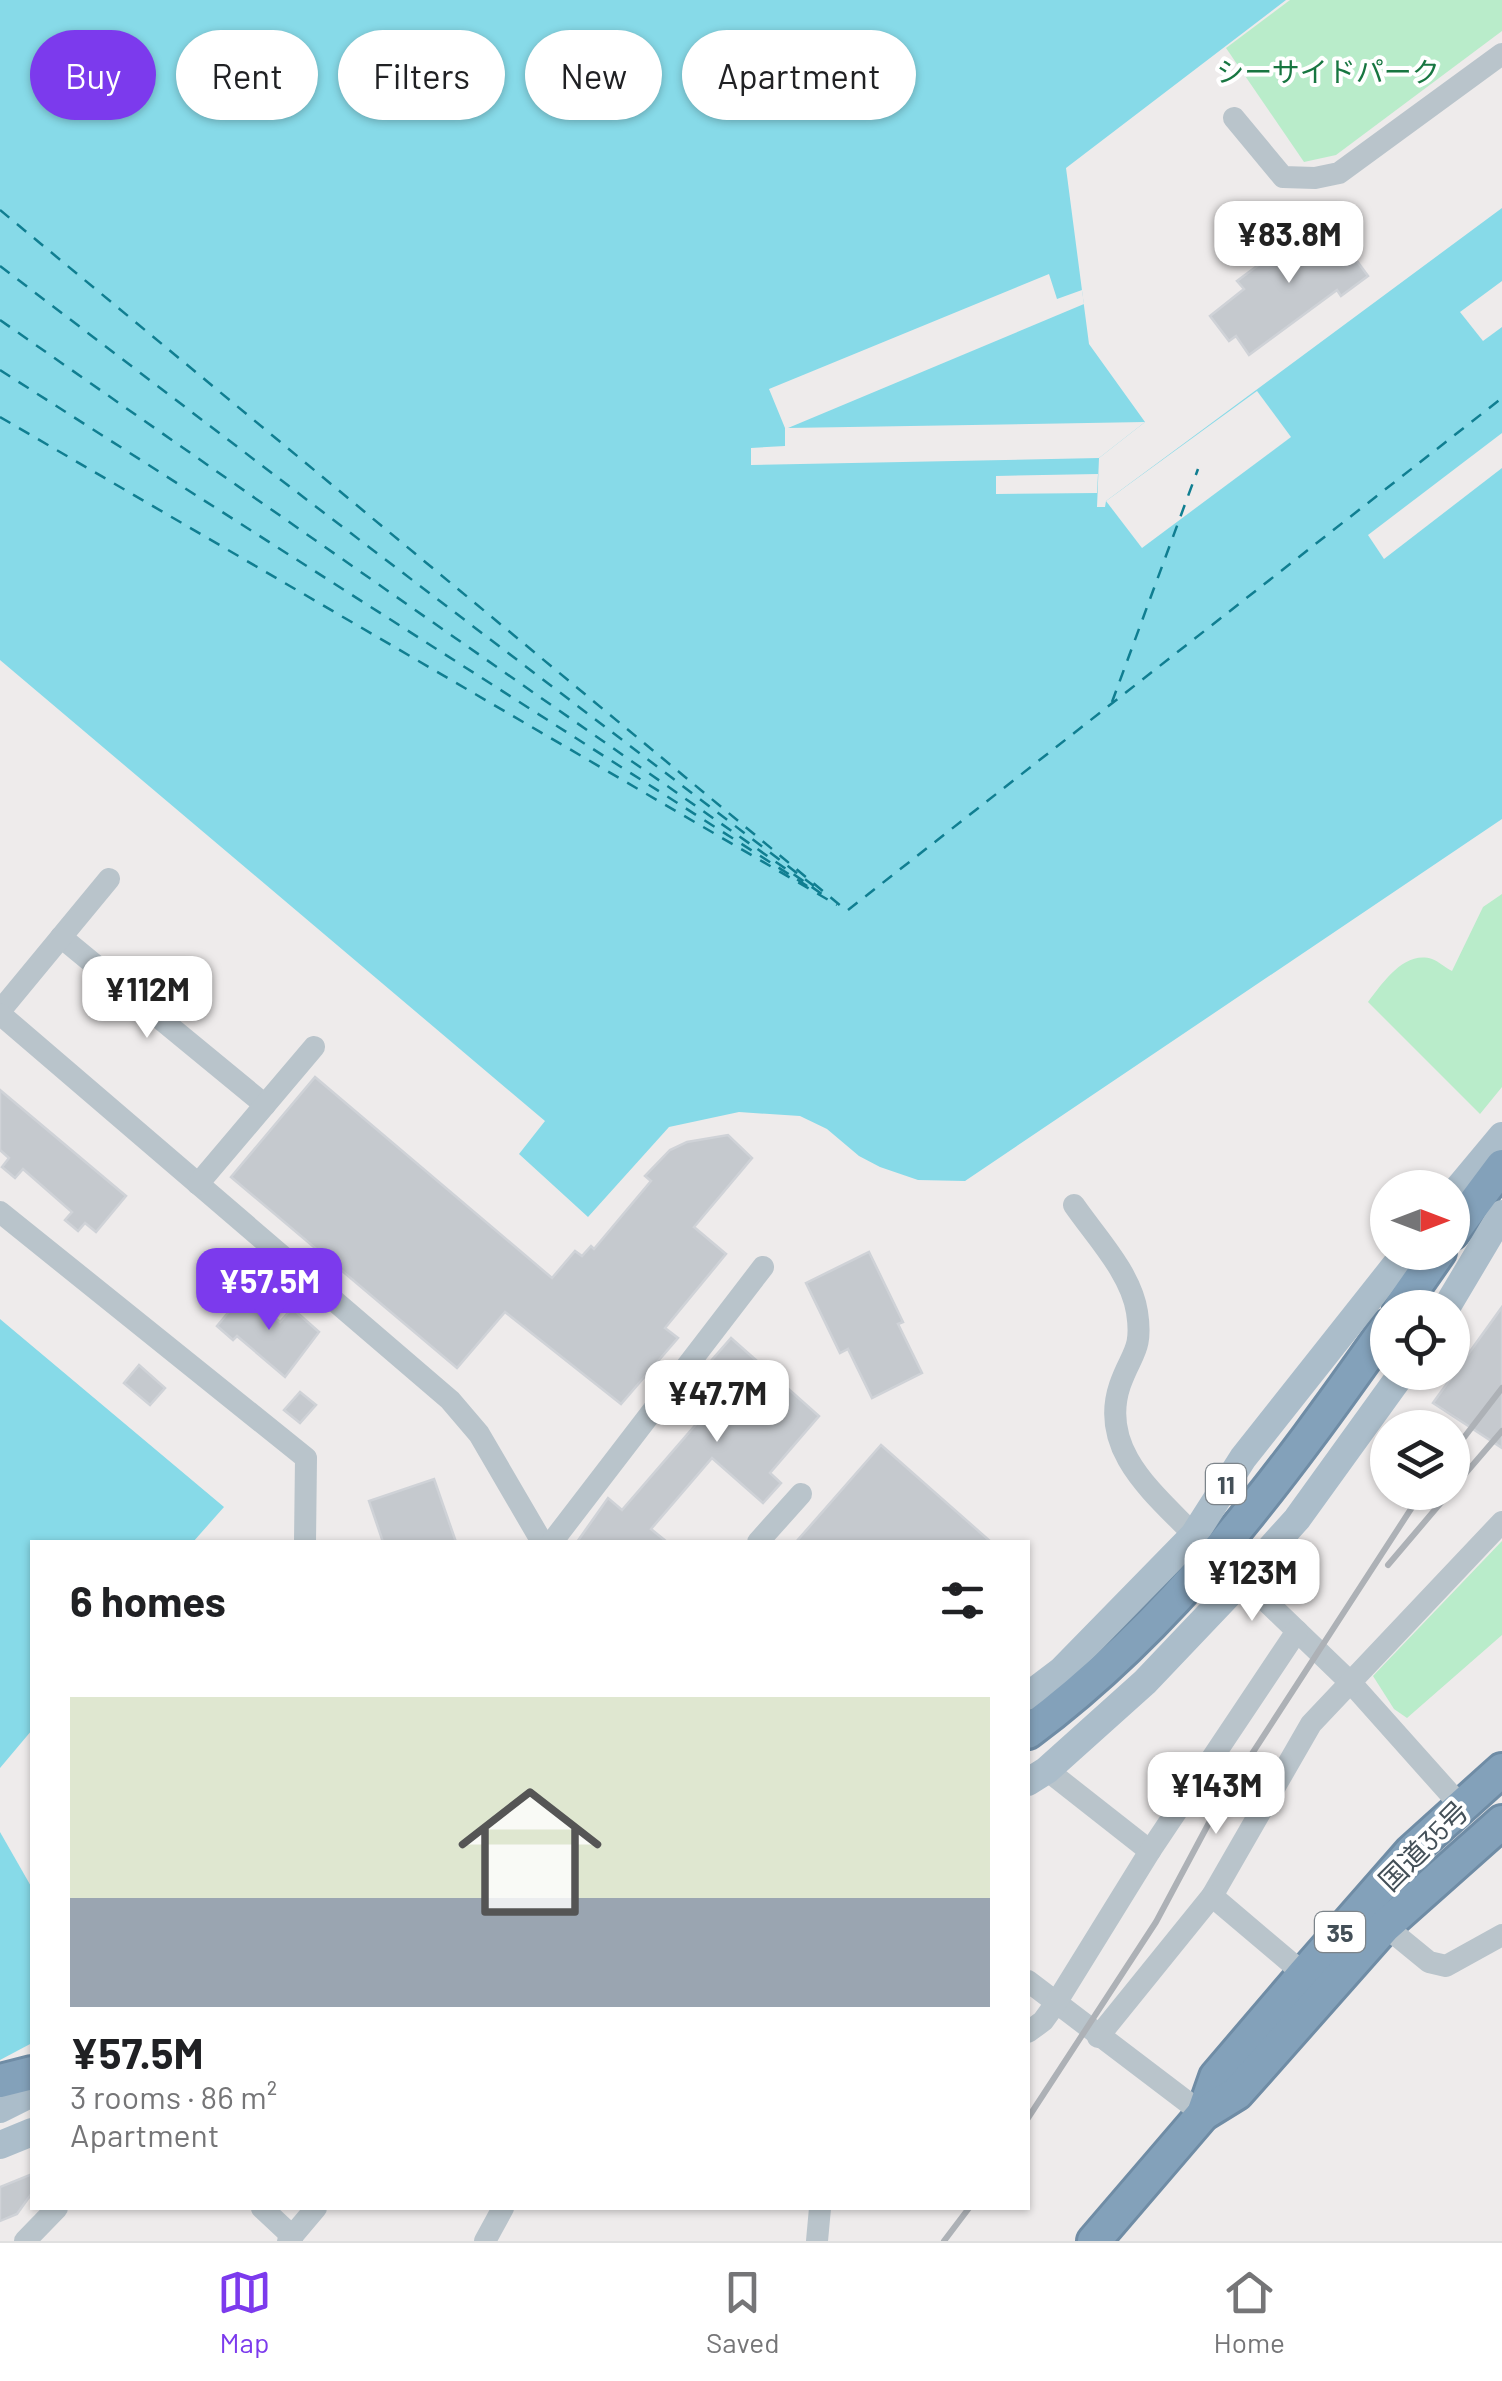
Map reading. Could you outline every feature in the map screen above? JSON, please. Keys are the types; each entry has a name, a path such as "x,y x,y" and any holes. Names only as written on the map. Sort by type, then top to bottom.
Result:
{"highway":[{"path":"1470,1209 1502,1166"},
{"path":"1030,1730 1130,1645 1222,1550 1370,1352"},
{"name":"国道35号","path":"1203,2114 1216,2077 1304,1974 1411,1852 1502,1770"},
{"name":"国道35号","path":"1094,2241 1203,2114 1237,2093 1385,1926 1502,1822"},
{"path":"0,2081 30,2073"}],"main road":[{"path":"1470,1174 1502,1136"},
{"path":"1457,1290 1502,1214"},
{"name":"11","path":"1030,1694 1061,1671 1194,1535 1242,1458 1392,1270"},
{"path":"1037,1776 1145,1682 1243,1580 1298,1518 1390,1390"},
{"path":"0,2109 30,2094"},
{"path":"0,2145 30,2133"}],"street":[{"path":"1234,118 1283,177 1339,174 1502,54"},
{"path":"109,879 0,1012 450,1400 479,1434 541,1540"},
{"path":"61,937 266,1105"},
{"path":"198,1184 314,1047"},
{"path":"1074,1205 1126,1280 1136,1307 1139,1335 1134,1357 1115,1398 1116,1434 1124,1458 1194,1535"},
{"path":"0,1212 306,1458 304,1540"},
{"path":"554,1540 763,1267"},
{"path":"760,1540 801,1494"},
{"path":"1098,2037 1212,1896 1311,1724 1502,1522"},
{"path":"1243,1580 1352,1684 1460,1805"},
{"path":"1030,2031 1056,2003 1150,1851 1297,1630"},
{"path":"1037,1776 1150,1851"},
{"path":"1212,1896 1304,1974"},
{"path":"1385,1926 1429,1962 1446,1966 1502,1935"},
{"path":"1030,1983 1203,2114"},
{"path":"25,2241 55,2210"},
{"path":"264,2210 290,2239 314,2210"},
{"path":"485,2241 502,2210"},
{"path":"817,2241 820,2210"}],"green space":[{"name":"シーサイドパーク","path":"1290,0 1502,0 1502,31 1336,155 1304,162 1226,48"},
{"path":"1502,894 1502,1087 1480,1114 1368,1002 1395,970 1412,959 1432,959 1452,971 1483,907"},
{"path":"1502,1541 1502,1635 1407,1718 1394,1709 1373,1676"}],"water":[{"path":"0,0 1286,0 1066,168 1089,344 1145,422 1099,458 1097,507 1105,507 1106,501 1502,208 1502,819 965,1181 918,1180 880,1167 859,1156 827,1129 800,1116 739,1112 669,1127 588,1217 519,1154 545,1121 0,660"},
{"path":"0,1319 224,1507 195,1540 30,1540 30,1732 0,1768"},
{"path":"0,1832 30,1884 30,2044 0,2060"}],"pier":[{"path":"1049,274 1057,299 1082,290 1084,304 788,428 1145,422 1099,458 751,465 751,448 785,446 785,428 769,389"},
{"path":"1502,281 1502,327 1483,341 1460,312"},
{"path":"1257,391 1291,437 1142,548 1106,501"},
{"path":"1502,433 1502,468 1384,559 1368,535"},
{"path":"1098,474 1097,493 996,494 996,476"}],"building":[{"path":"1324,216 1368,276 1341,296 1337,290 1249,355 1236,336 1229,341 1210,316 1244,289 1237,281"},
{"path":"315,1077 552,1278 575,1251 582,1256 591,1246 594,1249 651,1181 645,1176 670,1150 687,1142 728,1135 752,1158 694,1227 726,1254 665,1328 678,1338 621,1404 505,1312 457,1368 231,1177"},
{"path":"0,1090 126,1196 96,1232 85,1223 78,1231 65,1220 72,1212 23,1169 15,1178 2,1167 9,1158 0,1150"},
{"path":"869,1252 903,1322 898,1324 922,1373 872,1398 848,1349 840,1353 806,1283"},
{"path":"245,1292 280,1322 292,1308 319,1332 285,1377 237,1336 233,1340 217,1326"},
{"path":"1502,1307 1502,1448 1470,1427 1470,1410 1444,1410 1433,1403 1442,1390 1470,1390 1470,1352"},
{"path":"731,1338 819,1416 770,1473 781,1483 763,1503 712,1458 651,1529 665,1540 578,1540 608,1498 622,1510 710,1408 693,1393 717,1367 710,1362"},
{"path":"139,1365 165,1388 150,1405 124,1383"},
{"path":"300,1392 316,1405 300,1423 284,1410"},
{"path":"881,1445 989,1540 798,1540"},
{"path":"434,1479 455,1540 382,1540 369,1501"},
{"path":"30,2175 30,2196 17,2214 0,2221 0,2187"}],"ferry route":[{"path":"0,210 847,911"},
{"path":"0,266 814,886"},
{"path":"0,320 829,899"},
{"path":"0,370 812,889"},
{"path":"848,910 1502,398"},
{"path":"0,417 837,905"},
{"path":"1112,702 1198,469"}],"railway":[{"path":"1470,1430 1502,1388"},
{"path":"1470,1468 1502,1431"},
{"path":"1030,2115 1156,1922 1218,1806 1410,1510"},
{"path":"1388,1565 1435,1510"},
{"path":"944,2241 967,2210"}]}
